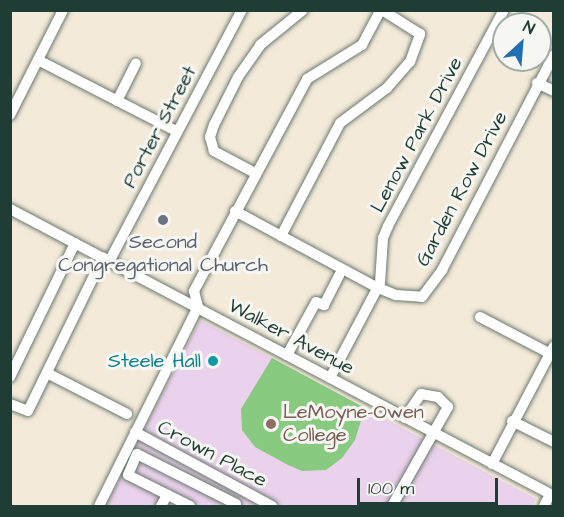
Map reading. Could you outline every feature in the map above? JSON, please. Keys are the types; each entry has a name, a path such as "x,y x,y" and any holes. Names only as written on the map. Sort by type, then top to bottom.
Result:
{"street":[{"path":"10,115 63,10"},
{"name":"Porter Street","path":"10,404 28,411 107,259 178,132 242,10"},
{"path":"255,173 214,151 210,137 238,77 260,45 303,10"},
{"path":"99,507 198,307 194,291 307,79 362,45 381,10 420,34 410,62 387,88 340,123 281,236"},
{"name":"Lenow Park Drive","path":"378,285 383,238 504,10"},
{"name":"Garden Row Drive","path":"378,285 410,297 422,297 430,287 554,55"},
{"path":"38,60 178,132"},
{"path":"117,101 136,63"},
{"path":"537,83 554,91"},
{"name":"Walker Avenue","path":"10,209 552,495"},
{"path":"235,212 378,285 330,378"},
{"path":"10,378 75,243"},
{"path":"287,355 316,302 324,305 339,275"},
{"path":"480,317 551,350 512,421 492,464"},
{"path":"47,373 127,414"},
{"path":"392,507 435,435 448,407 438,397 421,394 405,418"},
{"path":"512,421 554,442"},
{"name":"Crown Place","path":"135,432 243,492 258,503 272,507"},
{"path":"184,505 128,475 137,454 236,505 243,492"},
{"path":"160,507 167,495"},
{"path":"544,507 552,495"}],"shaded area":[{"name":"LeMoyne-Owen College","path":"200,320 536,499 532,506 105,506"}],"green space":[{"path":"272,358 365,408 355,440 342,458 326,470 302,471 288,465 255,447 242,430 241,409"}],"place":[{"name":"Second Congregational Church","path":"163,220"},
{"name":"Steele Hall","path":"213,361"},
{"name":"LeMoyne-Owen College","path":"271,424"}]}
